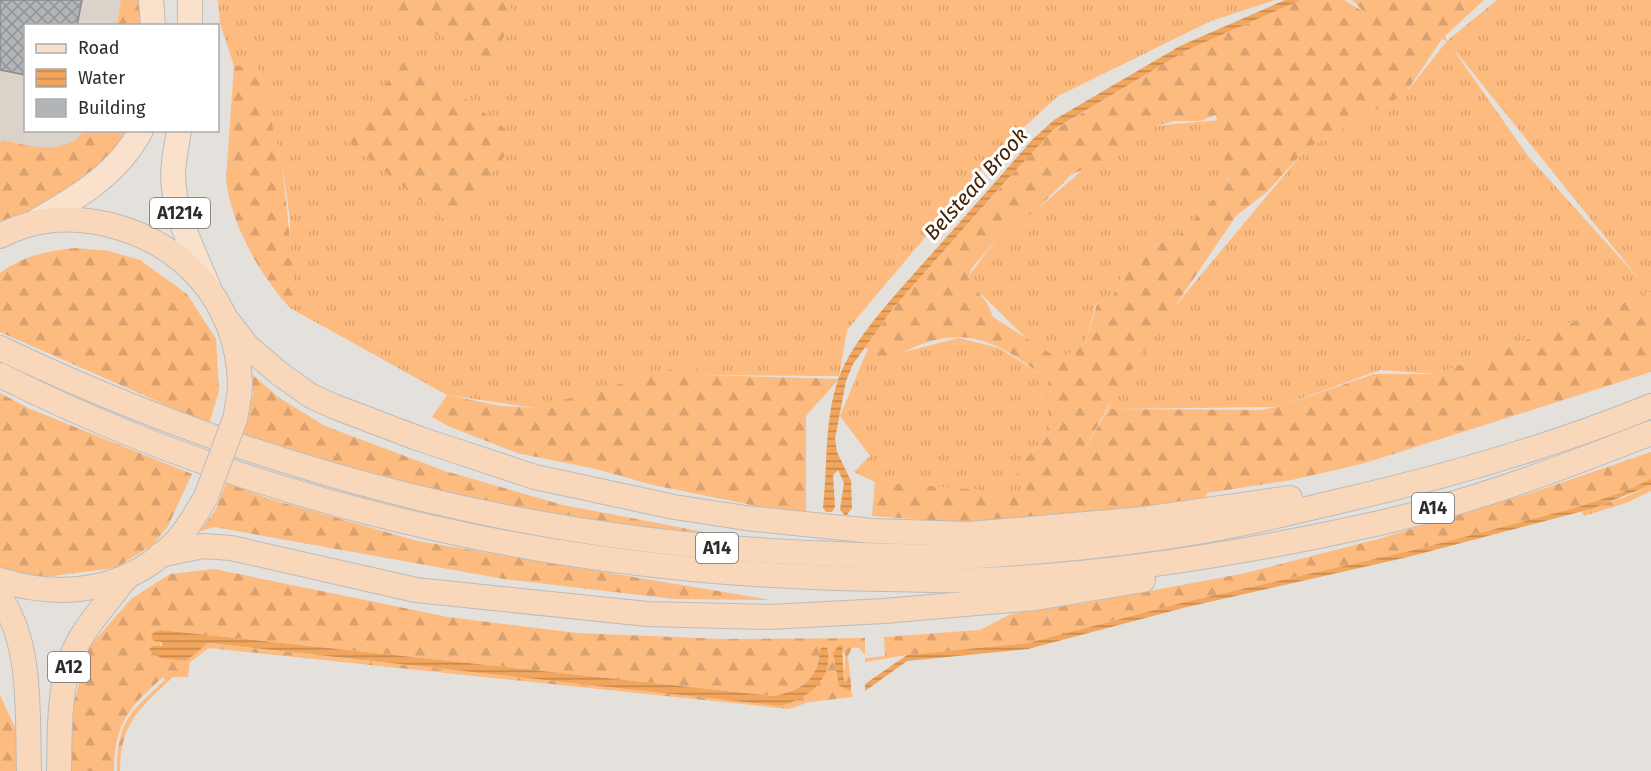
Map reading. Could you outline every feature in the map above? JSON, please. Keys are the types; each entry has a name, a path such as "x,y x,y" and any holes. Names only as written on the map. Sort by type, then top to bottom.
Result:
{"highway":[{"path":"0,236 20,224 75,219 129,230 156,241 197,273 211,291 224,315 235,350 240,384 235,419 206,497 178,539 160,555 125,579 92,588 60,591 31,589 0,580"},
{"name":"A14","path":"224,315 248,347 280,374 311,396 333,406 417,438 535,477 674,507 746,518 892,532 969,534 1144,519 1303,496 1412,472 1457,473"},
{"name":"A14","path":"0,348 116,401 223,442 381,490 530,523 717,548 799,553 975,556 1140,540 1250,522 1457,473 1609,424 1651,406"},
{"name":"A14","path":"0,375 145,438 227,470 426,527 604,560 715,572 824,578 978,580 1111,568 1206,556 1396,518 1496,489 1651,433"},
{"name":"A14","path":"160,555 203,546 231,548 417,590 469,598 647,614 769,617 1036,598 1154,578 1206,556"},
{"name":"A12","path":"59,771 60,716 65,675 84,632 125,579"},
{"name":"A12","path":"0,597 8,608 19,640 26,688 28,771"}],"main road":[{"path":"151,0 153,24"},
{"path":"164,0 164,24"},
{"path":"190,0 190,24"},
{"path":"20,224 71,201 110,172 140,132"},
{"name":"A1214","path":"179,132 174,159 175,192 182,223 211,291"}],"shaded area":[{"path":"0,0 164,0 165,9 161,24 24,24 24,132 94,132 0,181"}],"green space":[{"path":"121,0 150,0 150,24 117,24"},
{"path":"218,0 1275,0 1211,21 1058,96 996,153 847,330 839,376 700,375 535,408 447,395 290,308 290,219 282,164 257,64 234,66 220,23"},
{"path":"382,0 507,0 512,10 494,67 467,44 426,31"},
{"path":"1301,0 1344,0 1364,12 1352,0 1484,0 1445,36 1447,41 1442,39 1405,94 1306,149 1268,191 1236,216 1114,396 1078,461 1108,409 1260,410 1278,407 1374,374 1436,374 1651,292 1651,372 1365,463 1292,480 1207,493 1204,502 1046,520 963,523 872,516 875,482 1033,494 1015,482 1020,465 1051,431 1047,400 1049,379 994,345 964,337 921,344 881,365 865,347 896,305 1049,133 1187,50","holes":["1216,115 1229,182 1182,233 1131,256 1113,296 1097,304 1085,344 1059,359 993,317 988,305 968,277 972,268 997,238 1035,211 1071,175 1118,154 1154,126 1175,121 1200,121"]},
{"path":"1497,0 1651,0 1651,292 1436,374 1380,370 1278,407 1108,409 1126,365 1306,149 1405,94 1447,41","holes":["1456,52 1639,279 1528,156"]},
{"path":"408,54 517,138 454,227 345,139"},
{"path":"257,63 282,164 294,276 294,303 290,308 268,280 249,248 234,214 226,179 234,66"},
{"path":"1220,120 1229,182 1182,233 1131,256 1113,296 1096,304 1085,344 1059,360 1027,339 972,285 968,277 997,238 1035,211 1087,166 1118,154 1154,126"},
{"path":"83,132 133,132 126,146 60,202 0,223 0,143 3,140 46,148 67,144"},
{"path":"77,248 109,251 140,260 187,294 216,339 219,391 209,424 0,332 0,273 18,262 37,255"},
{"path":"959,338 999,348 1049,379 1051,431 1020,465 1044,495 905,497 854,472 870,456 840,416 867,351 900,353"},
{"path":"694,363 700,375 839,379 806,416 806,516 653,485 596,469 517,453 448,426 432,417 447,395 501,406 535,408"},
{"path":"252,374 278,397 325,426 445,471 563,505 751,541 697,537 452,498 241,436 253,395"},
{"path":"0,393 28,408 192,474 168,526 153,545 115,568 29,579 0,571"},
{"path":"1651,452 1651,479 1623,492 1578,507 1414,550 1185,602 1028,643 907,655 865,662 865,658 885,656 884,637 980,630 1011,614 1086,603 1246,573 1378,539 1534,492"},
{"path":"226,483 270,499 418,541 771,600 674,599 504,579 214,527 200,531 216,509"},
{"path":"1651,485 1651,491 1626,503 1584,516 1581,511 1625,497"},
{"path":"214,569 448,617 577,633 722,639 865,638 865,655 859,648 852,648 848,656 851,684 844,681 845,653 833,653 839,686 851,691 853,697 809,702 789,709 209,648 190,662 188,677 173,677 134,718 124,740 120,771 117,771 118,754 123,728 134,710 165,680 163,677 141,698 126,718 117,741 114,771 71,771 67,729 89,647 131,599 170,574","holes":["161,630 774,696 799,686 812,676 816,669 819,650 821,681 780,706 207,643 186,661 160,656"]},
{"path":"0,695 19,736 18,771 0,771"}],"water":[{"path":"1285,0 1301,0 1187,50 1053,130 1004,183 894,307 853,364 846,381 835,439 837,452 851,481 852,508 846,516 840,510 844,483 838,470 833,475 835,507 832,512 826,512 823,508 831,409 845,363 885,307 1033,139 1054,120 1180,46"},
{"path":"1651,479 1651,485 1591,509 1408,557 1187,607 1028,649 907,661 865,691 865,684 907,655 1028,643 1185,602 1414,550 1578,507 1623,492"},
{"path":"161,630 774,696 794,690 810,678 817,666 822,647 827,648 828,659 827,669 817,686 800,698 780,706 208,643 186,661 161,658 149,650 152,646 162,646 162,642 154,641 151,637 153,633"},
{"path":"839,645 842,645 844,681 851,684 851,691 839,686 833,653"}],"building":[{"path":"0,0 82,0 77,24 24,24 24,75 0,70"}],"water label":[{"name":"Belstead Brook","path":"976,184"}]}
